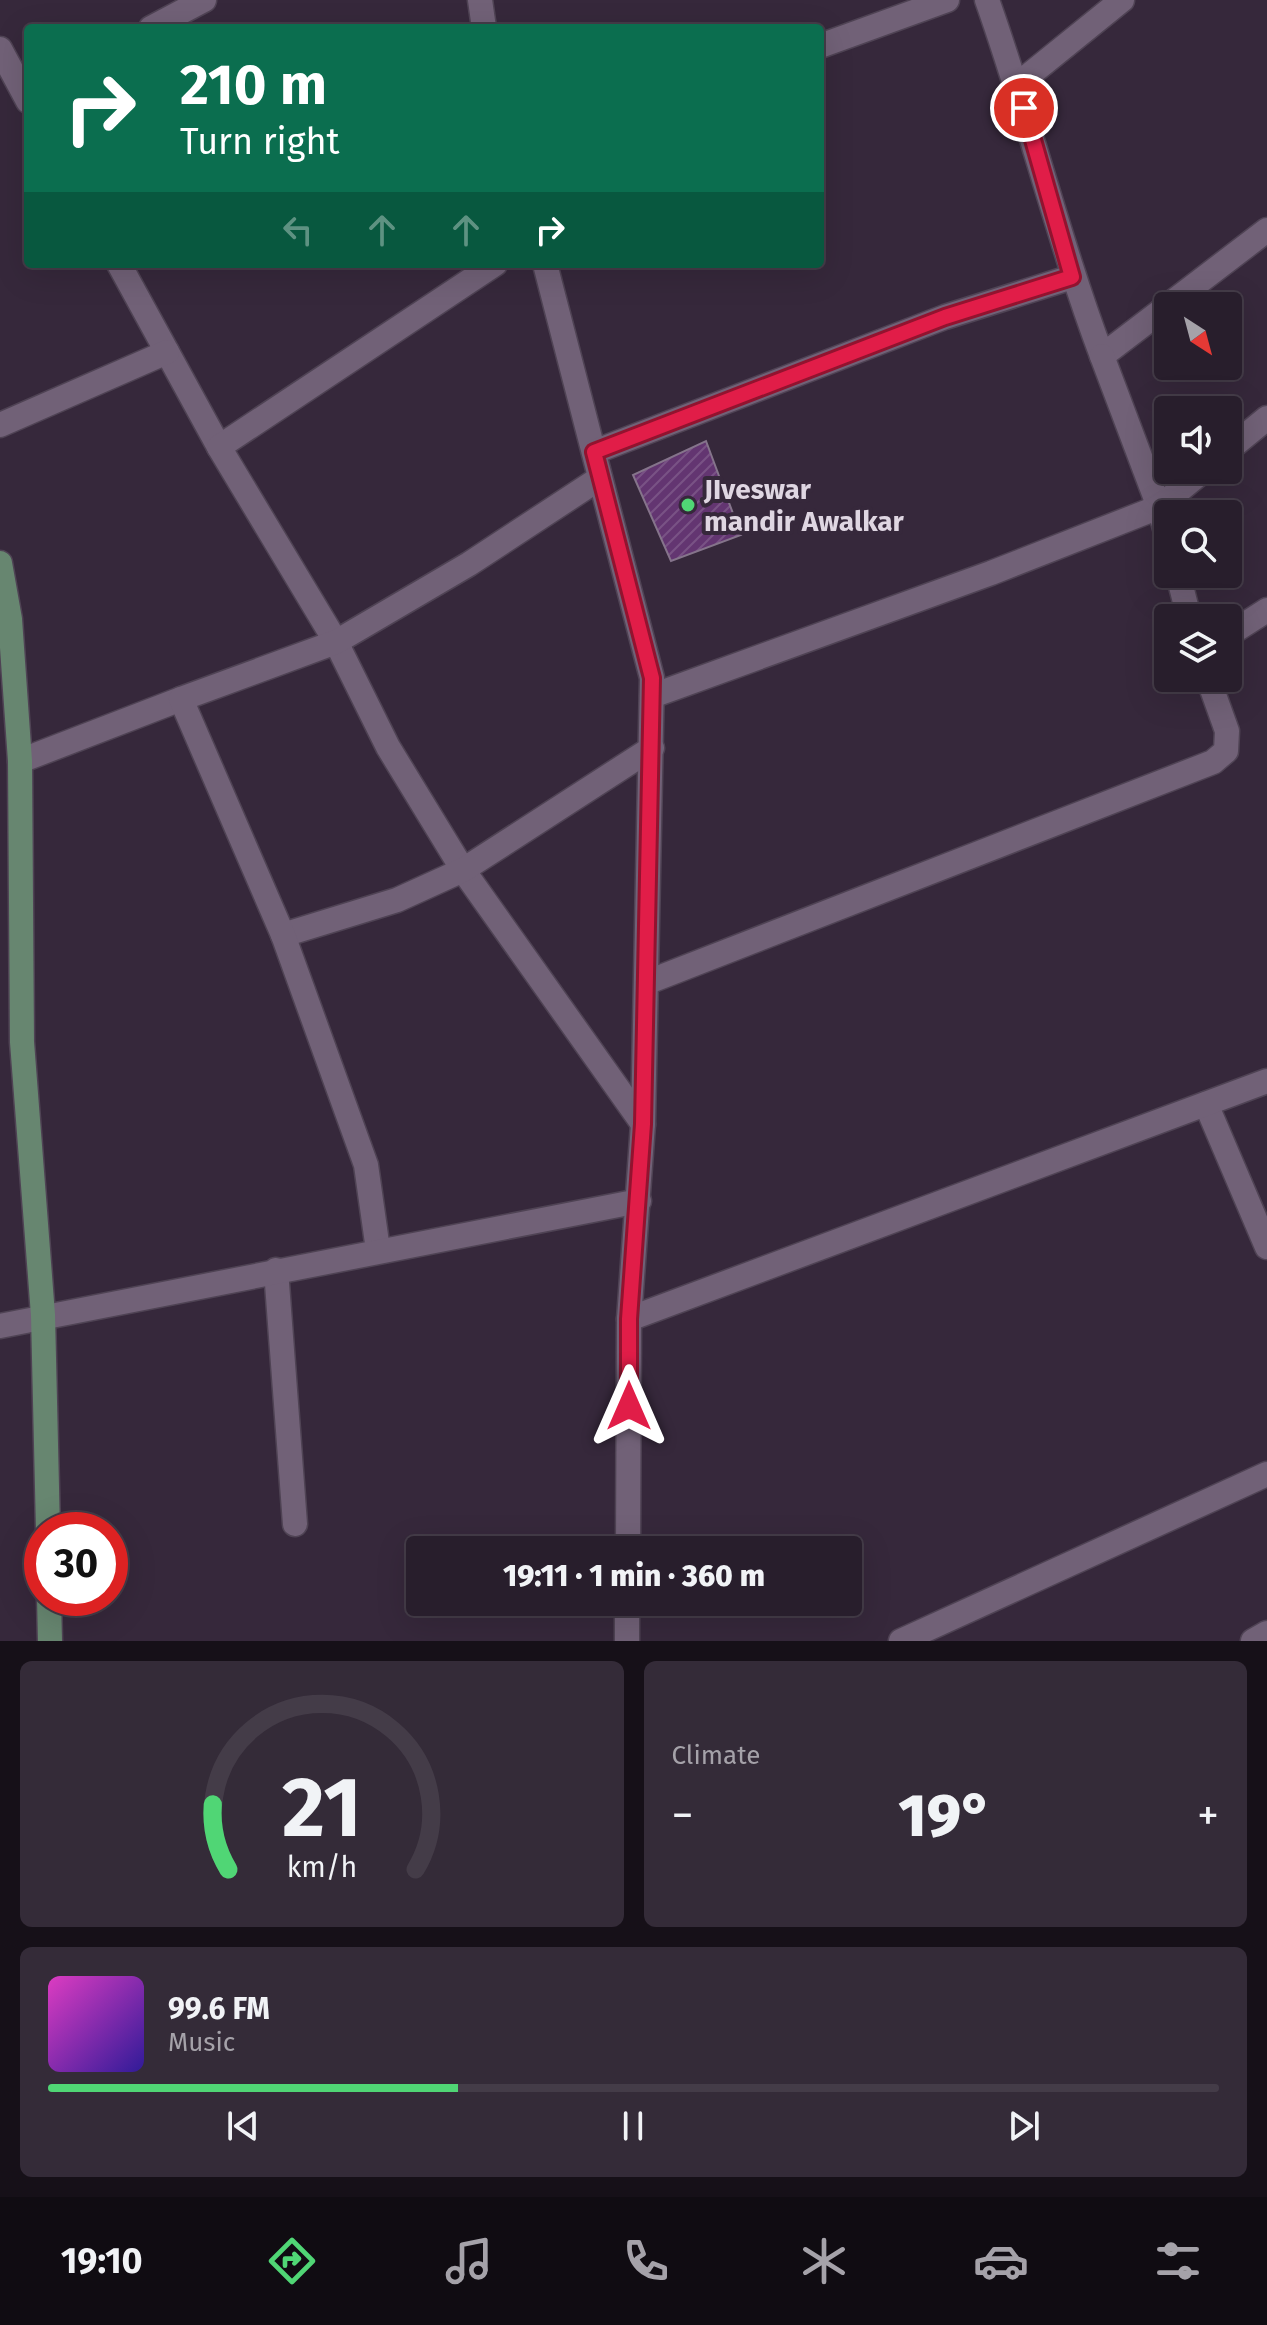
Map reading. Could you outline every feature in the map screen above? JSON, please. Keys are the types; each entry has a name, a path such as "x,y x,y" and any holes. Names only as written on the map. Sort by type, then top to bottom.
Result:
{"main road":[{"path":"0,563 10,619 8,695 20,761 22,1042 43,1315 48,1512"},
{"path":"49,1616 50,1641"}],"street":[{"path":"159,24 204,0"},
{"path":"824,45 947,0"},
{"path":"987,0 1017,85 1072,277 1156,500"},
{"path":"1017,85 1122,0"},
{"path":"0,49 24,91"},
{"path":"1102,356 1267,230"},
{"path":"121,268 219,447 336,642 388,747 463,870 643,1124"},
{"path":"219,447 489,268"},
{"path":"546,268 652,678 643,1124 629,1319 628,1536"},
{"path":"594,452 945,317 1072,277"},
{"path":"0,425 167,352"},
{"path":"1242,439 1267,418"},
{"path":"20,761 336,642 469,564 600,478"},
{"path":"1168,500 1187,484"},
{"path":"652,696 991,573 1154,509"},
{"path":"1242,626 1267,610"},
{"path":"648,982 1213,762 1226,751 1227,731 1213,692"},
{"path":"181,699 283,935 366,1165 378,1250"},
{"path":"283,935 397,900 463,870 652,748"},
{"path":"629,1319 1267,1081"},
{"path":"1206,1104 1267,1247"},
{"path":"0,1326 43,1315 639,1201"},
{"path":"276,1270 295,1524"},
{"path":"901,1641 1267,1474"},
{"path":"627,1616 627,1641"},
{"path":"1253,1641 1267,1633"}],"building":[{"name":"JIveswar mandir Awalkar","path":"706,441 741,535 671,561 633,475"}],"place":[{"name":"JIveswar mandir Awalkar","path":"688,505"}],"route":[{"path":"629,1406 629,1319 639,1201 648,982 652,678 594,452 945,317 1072,277 1024,108"}]}
